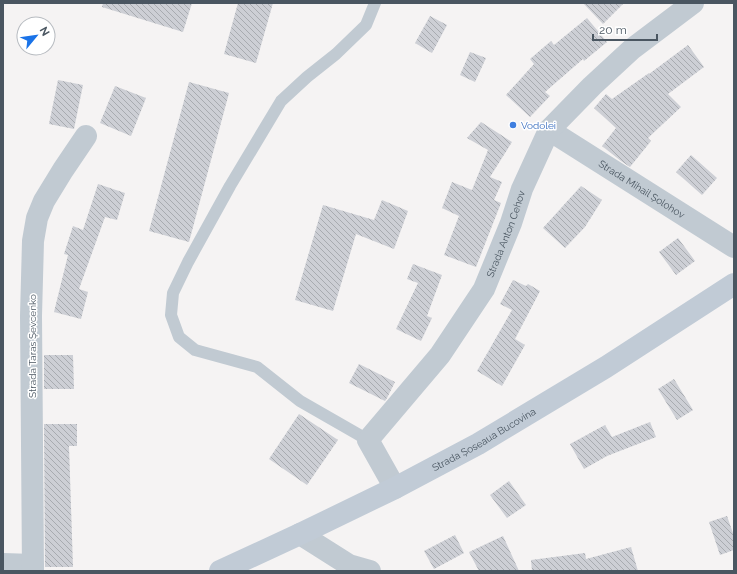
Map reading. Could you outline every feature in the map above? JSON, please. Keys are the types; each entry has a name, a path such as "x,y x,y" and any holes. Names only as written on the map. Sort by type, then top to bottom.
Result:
{"main road":[{"name":"Strada Șoseaua Bucovina","path":"220,571 396,488 478,444 606,367 734,284"}],"street":[{"name":"Strada Anton Cehov","path":"368,440 440,355 484,289 522,190 549,130 592,86 632,49 693,3"},
{"name":"Strada Mihail Șolohov","path":"549,130 734,247"},
{"name":"Strada Taras Șevcenko","path":"33,568 31,316 33,241 37,218 44,201 62,170 86,136"},
{"path":"368,440 396,488"},
{"path":"300,534 348,565 370,571"},
{"path":"3,564 33,568"}],"lane":[{"path":"368,440 300,401 257,367 194,350 179,337 171,315 173,293 188,262 230,186 281,101 307,77 336,54 366,25 376,3"}],"building":[{"path":"103,3 192,3 183,32 102,7"},
{"path":"238,3 273,3 256,63 224,54"},
{"path":"583,3 624,3 603,24"},
{"path":"430,16 447,25 432,53 415,43"},
{"path":"587,18 607,42 584,61 583,59 545,92 550,96 530,117 506,95 534,64 530,59 551,41 554,45"},
{"path":"688,45 704,67 668,94 681,107 648,138 651,141 630,167 602,146 616,128 594,108 606,94 612,99"},
{"path":"470,52 486,58 475,82 460,75"},
{"path":"58,80 83,85 74,129 49,124"},
{"path":"189,82 229,93 189,242 149,231"},
{"path":"115,86 146,98 131,136 100,123"},
{"path":"481,122 512,142 490,177 502,182 494,200 501,203 476,267 444,255 459,216 442,208 452,182 472,190 488,150 467,138"},
{"path":"691,155 717,178 702,195 676,172"},
{"path":"98,184 125,193 117,220 105,217 79,289 88,292 81,319 54,312 68,255 64,254 73,226 83,230"},
{"path":"581,186 602,200 585,227 565,248 543,228"},
{"path":"382,200 408,211 394,249 356,234 333,311 295,300 323,205 374,220"},
{"path":"678,238 695,261 676,275 659,252"},
{"path":"413,264 442,275 427,316 432,318 421,341 396,329 418,283 407,279"},
{"path":"513,280 526,286 528,284 540,291 515,339 525,345 502,386 477,371 512,310 500,304"},
{"path":"44,355 73,355 74,389 44,389"},
{"path":"359,364 395,382 385,401 349,383"},
{"path":"674,379 693,410 677,420 658,389"},
{"path":"299,414 338,440 307,485 269,459"},
{"path":"650,422 656,437 607,456 584,469 570,444 605,425 612,437"},
{"path":"44,424 77,424 77,446 69,446 73,567 45,567"},
{"path":"509,481 526,505 507,518 490,495"},
{"path":"727,516 734,536 734,550 720,555 709,522"},
{"path":"455,535 464,553 434,569 424,551"},
{"path":"503,536 519,571 479,571 469,552"},
{"path":"631,547 638,571 532,571 531,560 585,553 586,559"}],"place":[{"name":"Vodolei","path":"513,125"}]}
